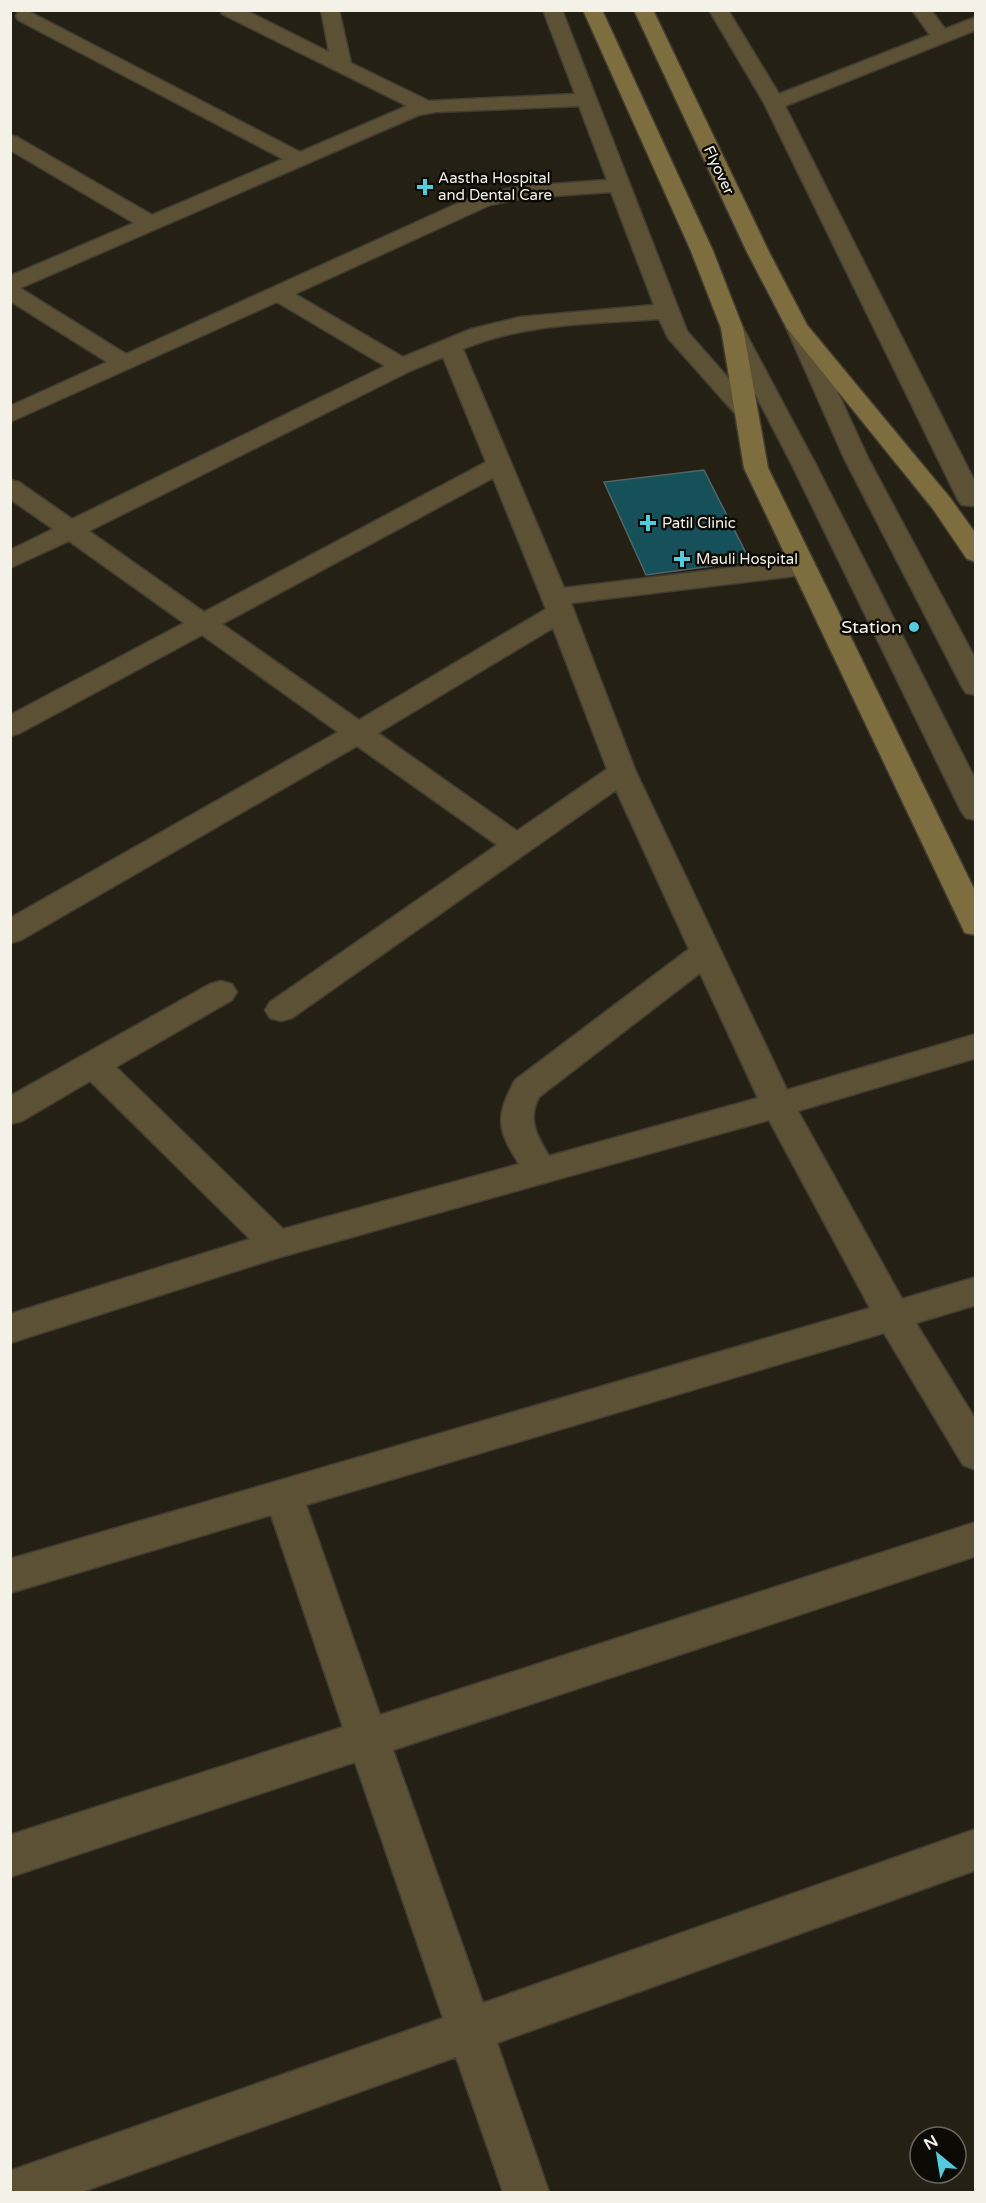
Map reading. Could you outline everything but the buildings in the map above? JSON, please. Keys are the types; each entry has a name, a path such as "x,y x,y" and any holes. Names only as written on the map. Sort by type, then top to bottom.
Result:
{"main road":[{"path":"592,10 702,250 732,328 756,468 975,925"},
{"name":"Flyover","path":"643,10 758,252 797,327 942,504 975,554"}],"street":[{"path":"229,10 425,107"},
{"path":"330,10 342,66"},
{"path":"552,10 668,311 681,339 747,412"},
{"path":"718,10 774,103 973,500 942,504"},
{"path":"921,10 941,37"},
{"path":"25,16 300,160"},
{"path":"774,103 975,23"},
{"path":"10,284 425,107 586,100"},
{"path":"10,141 152,224"},
{"path":"10,415 484,200 524,192 619,185"},
{"path":"10,291 125,363"},
{"path":"278,293 402,366"},
{"path":"10,560 402,366 479,334 520,324 668,311"},
{"path":"797,327 856,458 975,687"},
{"path":"732,328 803,463 975,812"},
{"path":"450,346 558,604 622,772 778,1105 893,1316 975,1454"},
{"path":"10,727 498,465"},
{"path":"10,487 517,845"},
{"path":"10,932 360,732 558,604 803,567"},
{"path":"281,1010 622,772"},
{"path":"541,1171 518,1132 514,1118 518,1103 527,1089 706,952"},
{"path":"10,1113 221,992"},
{"path":"10,1329 277,1244 778,1105 975,1046"},
{"path":"93,1064 277,1244"},
{"path":"10,1576 975,1291"},
{"path":"283,1495 526,2193"},
{"path":"10,1856 975,1539"},
{"path":"18,2193 975,1849"}],"place":[{"name":"Aastha Hospital and Dental Care","path":"425,187"},
{"name":"Patil Clinic","path":"648,523"},
{"name":"Mauli Hospital","path":"682,559"},
{"name":"Station","path":"914,627"}]}
